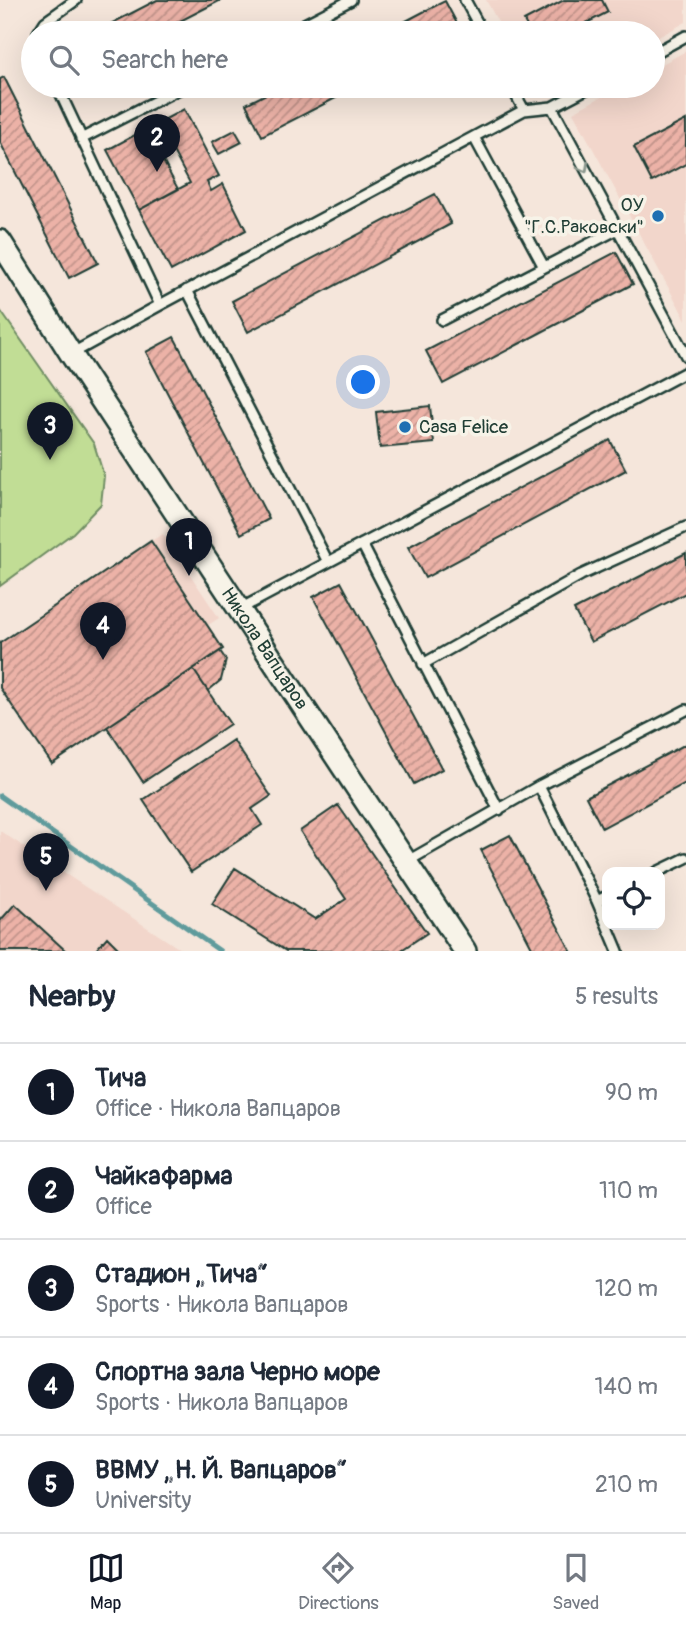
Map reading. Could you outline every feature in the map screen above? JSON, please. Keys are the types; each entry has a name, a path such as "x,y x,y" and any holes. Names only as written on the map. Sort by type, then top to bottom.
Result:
{"street":[{"name":"Никола Вапцаров","path":"0,241 71,354 466,951"}],"lane":[{"path":"46,21 76,0"},
{"path":"310,21 351,0"},
{"path":"465,0 476,21"},
{"path":"665,48 686,37"},
{"path":"62,98 160,304"},
{"path":"81,139 161,98"},
{"path":"518,98 524,110"},
{"path":"71,354 524,110 552,107 569,98"},
{"path":"552,107 686,356"},
{"path":"474,137 544,267"},
{"path":"442,320 616,230"},
{"path":"187,290 328,562"},
{"path":"240,610 686,372"},
{"path":"423,664 581,575 686,527"},
{"path":"362,544 499,810"},
{"path":"406,862 539,786 686,710"},
{"path":"539,786 597,901 618,951"},
{"path":"665,868 686,858"},
{"path":"597,901 602,898"}],"shaded area":[{"path":"486,0 686,0 686,22 665,33 665,21 497,21"},
{"name":"ОУ \"Г.С.Раковски\"","path":"686,51 686,320 573,112 599,98 665,98 665,62"},
{"path":"163,534 219,618 207,626 151,541"},
{"path":"0,831 183,951 0,951"}],"green space":[{"path":"0,310 94,444 104,476 101,504 73,533 0,586"}],"building":[{"path":"157,0 221,0 180,21 116,21"},
{"path":"564,0 602,0 608,12 590,21 524,21"},
{"path":"445,1 456,21 406,21"},
{"path":"4,77 98,263 69,278 0,142 0,79"},
{"path":"258,98 336,98 262,136 246,104"},
{"path":"184,109 219,176 207,182 211,191 223,184 246,230 171,271 139,210 190,183 158,123"},
{"path":"686,120 686,164 652,182 634,147"},
{"path":"146,129 178,189 139,210 107,150"},
{"path":"235,130 242,142 219,154 212,142"},
{"path":"435,194 451,224 248,332 232,301"},
{"path":"616,252 633,284 443,384 426,351"},
{"path":"174,337 269,519 241,534 146,352"},
{"name":"Casa Felice","path":"430,406 434,443 380,448 376,412"},
{"path":"610,440 626,470 425,578 408,547"},
{"path":"151,541 223,649 52,764 0,688 0,643"},
{"path":"686,553 686,593 591,642 574,610"},
{"path":"341,582 442,769 414,784 313,597"},
{"path":"220,651 226,660 221,680 208,691 193,669"},
{"path":"193,669 230,724 143,782 107,727"},
{"path":"233,740 271,796 252,809 262,825 191,872 143,800"},
{"path":"686,744 686,783 602,828 586,797"},
{"path":"338,805 427,933 400,951 286,951 212,904 235,868 315,919 346,899 300,831"},
{"path":"510,835 571,951 534,951 481,850"},
{"path":"15,904 66,951 0,951 0,921"},
{"path":"107,937 121,951 95,951"}],"waterway":[{"path":"0,796 220,951"}],"place":[{"name":"Чайкафарма","path":"157,172"},
{"name":"ОУ \"Г.С.Раковски\"","path":"658,216"},
{"name":"Casa Felice","path":"405,427"},
{"name":"Стадион „Тича“","path":"50,460"},
{"name":"Тича","path":"189,576"},
{"name":"Спортна зала Черно море","path":"103,660"},
{"name":"ВВМУ „Н. Й. Вапцаров“","path":"46,891"}]}
